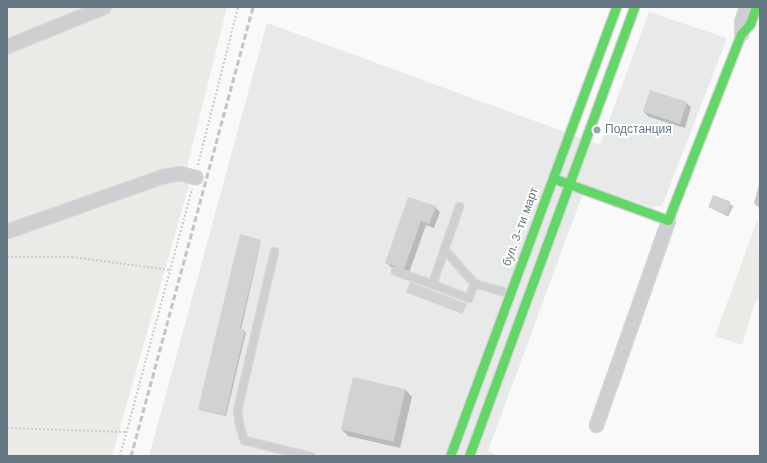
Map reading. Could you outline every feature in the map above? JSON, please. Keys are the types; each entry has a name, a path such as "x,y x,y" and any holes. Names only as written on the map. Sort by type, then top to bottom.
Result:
{"main road":[{"name":"бул. 3-ти март","path":"450,456 616,7"},
{"path":"469,456 634,7"},
{"path":"552,178 668,220 741,34 750,24 756,7"}],"street":[{"path":"7,46 103,7"},
{"path":"741,34 741,22 746,7"},
{"path":"7,231 163,176 180,173 195,177"},
{"path":"596,425 668,220"}],"lane":[{"path":"432,284 459,206"},
{"path":"444,249 474,283 526,298"},
{"path":"274,251 237,410 240,434 244,440 310,456"},
{"path":"395,271 468,298 474,283"}],"path":[{"path":"120,456 195,177 238,7"},
{"path":"7,257 72,257 170,270"},
{"path":"7,428 127,432"}],"shaded area":[{"path":"7,7 227,7 187,167 189,185 112,456 7,456"},
{"path":"649,12 727,38 662,206 651,207 586,185 488,451 498,456 149,456 267,23 600,145"},
{"path":"758,218 760,298 755,302 742,345 715,336"}],"building":[{"path":"650,90 687,102 680,124 643,112"},
{"path":"713,195 731,202 726,214 708,207"},
{"path":"408,197 436,206 429,224 421,221 404,269 385,263"},
{"path":"240,234 261,240 240,328 245,330 225,415 198,409"},
{"path":"410,282 466,304 462,314 406,292"},
{"path":"353,377 406,389 393,442 341,430"}],"railway":[{"path":"131,456 253,7"}],"traffic: fast":[{"path":"450,456 616,7"},
{"path":"469,456 634,7"},
{"path":"558,180 668,220 741,34 750,24 756,7"}],"place":[{"name":"Подстанция","path":"597,130"}]}
